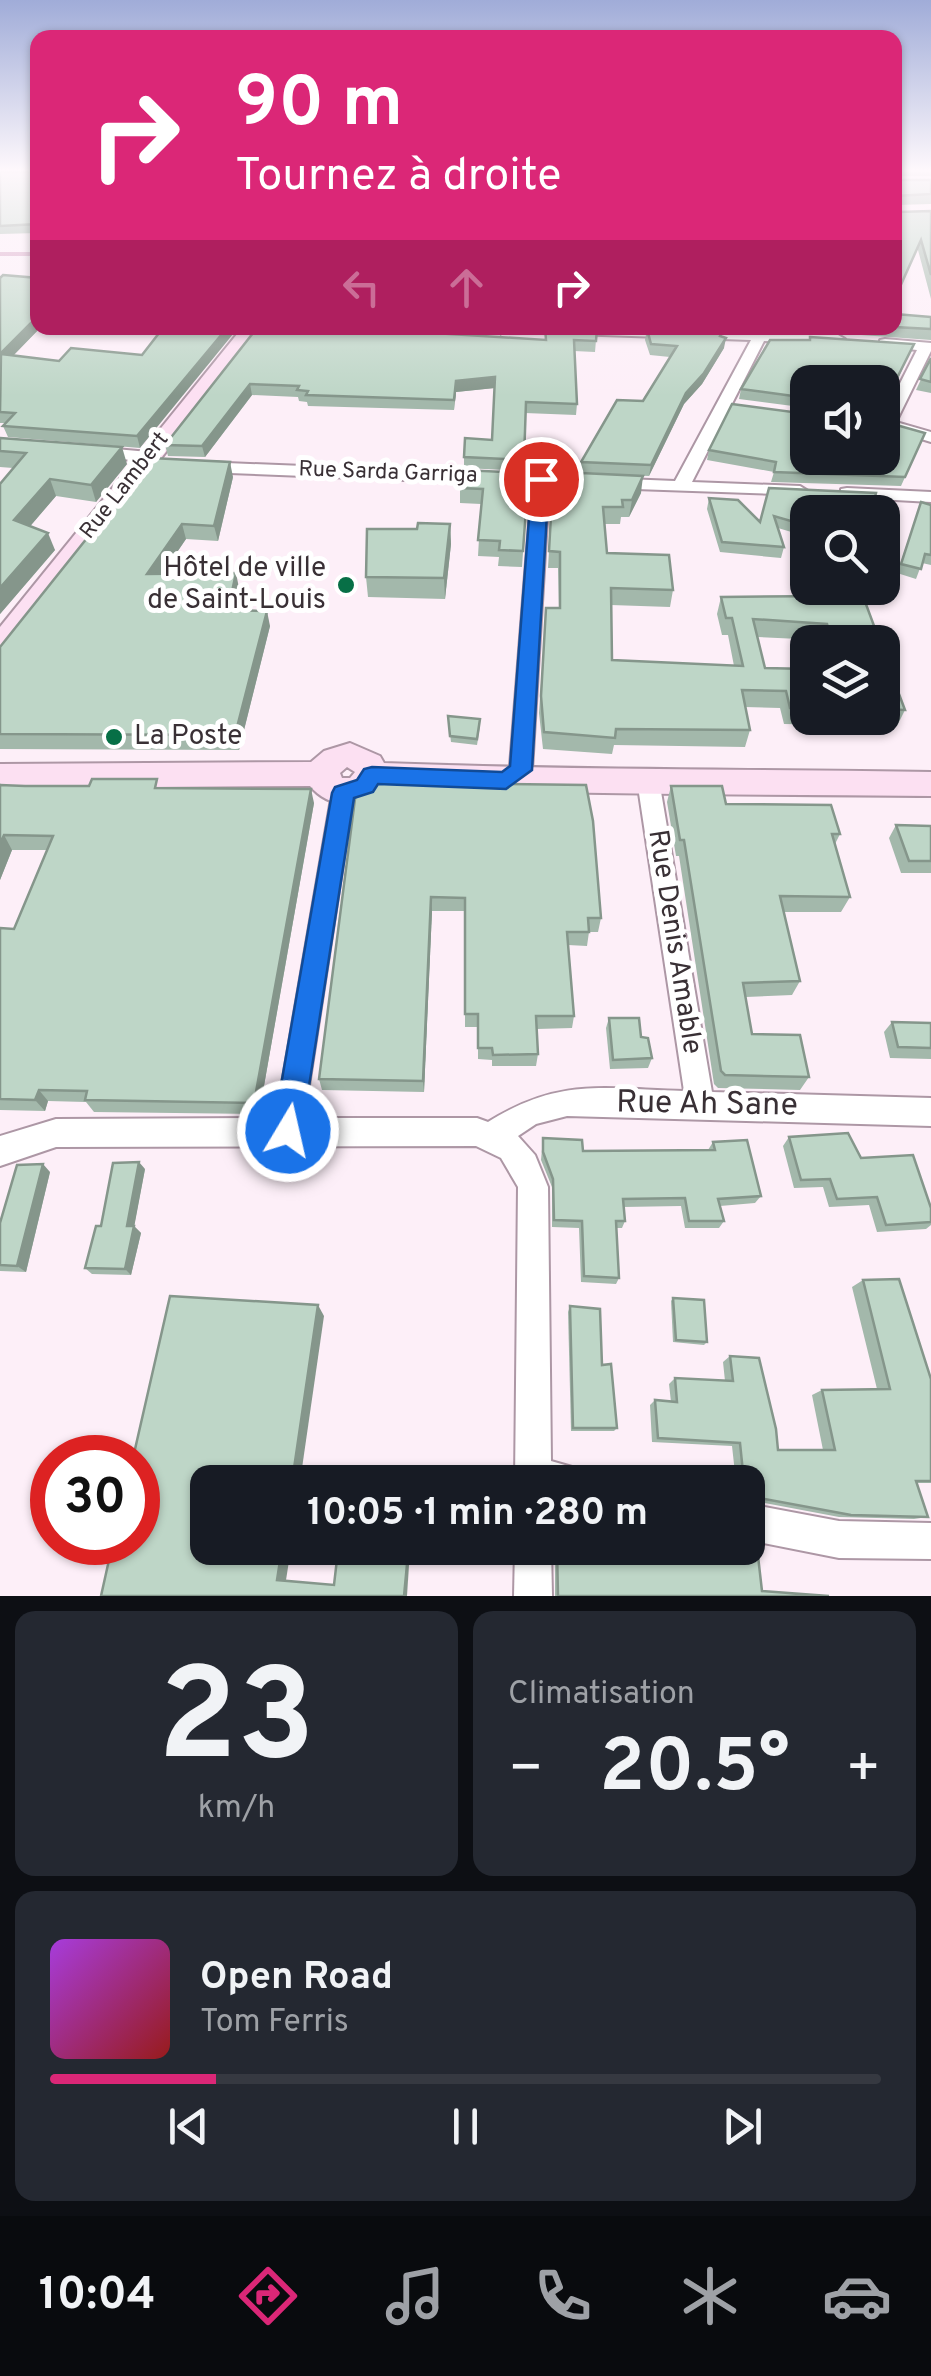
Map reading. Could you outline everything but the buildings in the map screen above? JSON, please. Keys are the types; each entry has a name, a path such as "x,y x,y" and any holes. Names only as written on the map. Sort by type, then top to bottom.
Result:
{"main road":[{"name":"Rue Lambert","path":"0,646 159,463 247,335"},
{"path":"0,776 365,786 372,775 931,784"}],"street":[{"path":"681,486 731,406 761,335"},
{"path":"792,335 853,341"},
{"path":"871,342 928,347 900,398"},
{"path":"900,428 931,437"},
{"name":"Rue Sarda Garriga","path":"75,451 159,463 816,492"},
{"path":"514,775 541,479"},
{"path":"835,493 931,497"},
{"name":"Rue Denis Amable","path":"648,780 700,1104"},
{"path":"288,1131 333,784"},
{"name":"Rue Ah Sane","path":"492,1136 530,1112 567,1102 931,1112"},
{"path":"0,1151 56,1133 478,1132 492,1136 511,1148 525,1165 533,1187 543,1465"},
{"path":"765,1526 880,1546 931,1541"},
{"path":"532,1596 533,1565"}],"waterway":[{"path":"0,254 30,254"}],"place":[{"name":"Hôtel de ville de Saint-Louis","path":"346,585"},
{"name":"La Poste","path":"114,737"}],"route":[{"path":"288,1131 343,793 365,786 372,775 506,780 521,770 541,479"}]}
